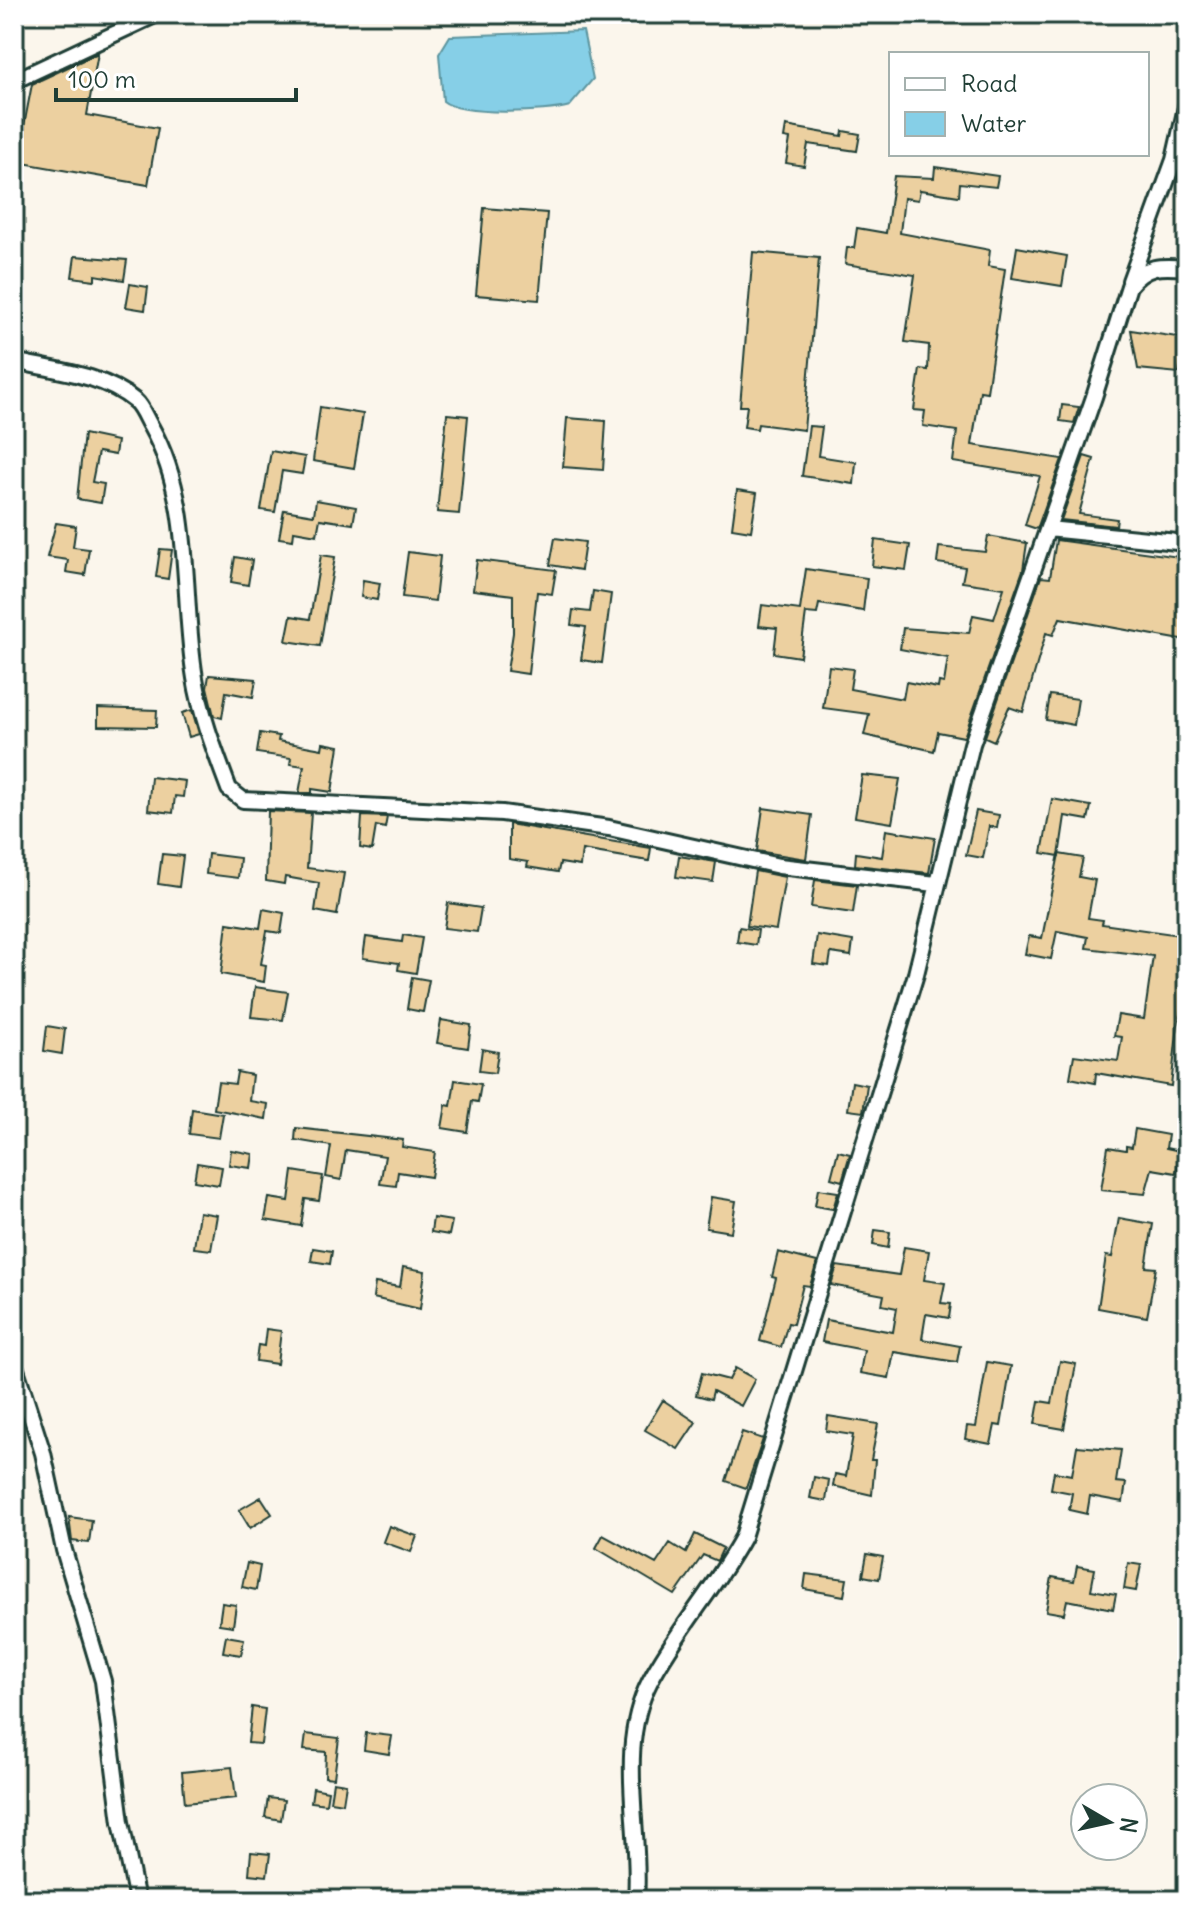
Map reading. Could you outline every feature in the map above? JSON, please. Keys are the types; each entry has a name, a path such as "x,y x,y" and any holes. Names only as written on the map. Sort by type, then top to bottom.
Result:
{"street":[{"path":"14,81 157,14"},
{"path":"636,1900 638,1871 631,1810 634,1741 649,1683 721,1578 743,1537 916,974 972,744 1174,160 1187,103"},
{"path":"1129,286 1149,268 1187,268"},
{"path":"14,361 106,383 137,403 158,439 168,464 184,531 186,619 195,683 229,789 243,800 502,813 609,828 779,866 936,884"},
{"path":"1048,529 1187,543"},
{"path":"14,1363 43,1453 64,1550 103,1681 121,1822 137,1900"}],"water":[{"path":"583,31 593,79 570,106 485,111 453,106 443,101 439,54 450,36"}],"building":[{"path":"98,53 87,115 158,128 148,185 17,162 32,84"},
{"path":"786,126 842,136 843,131 860,134 857,151 808,144 804,166 786,163 790,139 784,138"},
{"path":"935,167 998,176 996,187 960,183 959,196 920,190 918,200 904,198 900,233 990,250 988,266 1005,269 987,392 980,391 972,445 1062,459 1037,529 1025,525 1040,476 953,462 957,431 923,426 925,411 914,410 920,369 928,370 929,345 905,342 915,275 845,264 847,248 854,248 857,228 886,233 894,176 934,178"},
{"path":"484,208 547,213 539,300 476,295"},
{"path":"1017,247 1067,256 1062,286 1012,278"},
{"path":"753,252 819,258 804,430 758,424 757,429 744,427 747,406 740,406"},
{"path":"75,256 127,260 124,280 95,275 95,280 72,277"},
{"path":"130,284 148,287 145,310 126,307"},
{"path":"1131,330 1184,338 1179,373 1138,369"},
{"path":"1062,405 1079,407 1074,423 1060,421"},
{"path":"320,407 363,414 354,468 313,461"},
{"path":"447,414 468,416 459,514 437,512"},
{"path":"567,418 606,421 603,470 563,467"},
{"path":"809,426 822,427 818,456 856,462 854,484 802,476"},
{"path":"84,434 117,441 115,455 98,452 92,482 104,484 101,503 77,499"},
{"path":"271,451 305,457 302,474 282,471 275,512 261,510"},
{"path":"1084,456 1094,459 1079,514 1117,519 1116,526 1061,520"},
{"path":"737,490 757,493 751,531 732,528"},
{"path":"316,500 356,507 353,524 320,519 317,535 294,531 293,540 279,538 284,510 314,515"},
{"path":"56,523 76,526 73,547 89,549 85,575 66,572 68,560 47,557"},
{"path":"988,536 1027,543 1023,570 964,737 938,732 934,751 864,735 869,714 823,708 829,666 853,669 850,689 903,699 906,682 938,688 939,682 944,683 948,658 900,649 903,628 969,633 973,615 994,619 1004,588 962,582 965,567 937,563 939,547 985,552"},
{"path":"555,538 585,542 581,570 550,565"},
{"path":"875,540 910,545 906,570 872,566"},
{"path":"1056,540 1187,558 1187,641 1060,618 1053,635 1046,633 1023,712 1009,707 994,741 985,737 1041,577 1050,578"},
{"path":"160,549 172,550 168,579 156,577"},
{"path":"408,552 440,556 435,601 402,597"},
{"path":"321,555 335,557 320,646 286,641 291,616 310,619"},
{"path":"235,557 252,560 248,585 231,582"},
{"path":"477,560 556,570 552,594 537,592 528,674 507,671 513,633 513,595 473,590"},
{"path":"806,569 867,578 863,611 819,604 817,614 806,613 800,657 774,653 777,628 759,626 762,605 800,610"},
{"path":"363,580 380,583 377,600 361,597"},
{"path":"593,591 611,594 602,663 581,660 586,627 571,625 573,610 590,612"},
{"path":"209,675 256,679 253,697 226,692 222,718 214,716 207,687"},
{"path":"1050,695 1078,699 1074,725 1046,720"},
{"path":"98,708 157,710 156,727 98,726"},
{"path":"192,710 199,734 189,737 182,713"},
{"path":"260,733 279,736 278,741 322,749 323,743 339,746 332,792 312,789 312,793 299,793 304,766 290,764 291,758 257,753"},
{"path":"862,775 900,779 892,823 855,817"},
{"path":"151,777 185,781 183,797 175,796 173,813 148,810"},
{"path":"1052,799 1091,806 1088,820 1065,816 1059,856 1042,853"},
{"path":"763,808 812,815 806,859 757,851"},
{"path":"268,811 311,813 307,868 344,873 337,915 315,911 319,883 285,877 284,884 266,881"},
{"path":"976,811 999,815 997,828 989,826 983,858 966,855"},
{"path":"362,816 387,817 385,828 376,826 372,850 360,848"},
{"path":"509,824 651,848 649,861 582,850 580,866 560,863 558,872 527,867 528,862 509,859"},
{"path":"886,830 935,838 929,873 855,865 856,853 882,857"},
{"path":"162,854 183,856 179,887 158,884"},
{"path":"208,854 240,858 238,878 206,874"},
{"path":"1059,854 1083,858 1079,877 1095,880 1088,918 1103,920 1102,924 1187,936 1187,993 1184,993 1178,1025 1171,1086 1096,1073 1095,1083 1070,1078 1074,1055 1118,1061 1122,1037 1114,1036 1118,1015 1144,1019 1153,956 1086,948 1088,937 1057,931 1051,959 1025,954 1029,936 1042,938"},
{"path":"679,856 716,862 713,882 676,877"},
{"path":"755,871 785,877 776,930 747,926"},
{"path":"815,880 857,885 853,913 811,907"},
{"path":"448,903 481,908 477,932 444,928"},
{"path":"263,909 284,913 281,933 267,931 261,964 266,965 264,982 221,974 227,923 260,928"},
{"path":"739,927 758,930 756,945 737,942"},
{"path":"403,935 422,938 416,973 398,970 399,963 363,958 366,937 402,942"},
{"path":"817,935 853,941 851,956 831,953 829,966 813,964"},
{"path":"412,977 429,980 423,1012 407,1009"},
{"path":"255,987 288,992 283,1020 251,1017"},
{"path":"441,1020 471,1025 468,1048 437,1043"},
{"path":"47,1026 65,1029 62,1054 44,1051"},
{"path":"482,1049 498,1052 495,1073 479,1071"},
{"path":"237,1072 252,1075 249,1101 268,1104 266,1119 214,1109 218,1082 235,1084"},
{"path":"455,1080 481,1084 478,1102 472,1101 467,1132 442,1128 446,1105 451,1106"},
{"path":"852,1082 867,1085 863,1112 848,1110"},
{"path":"192,1109 223,1114 219,1138 189,1134"},
{"path":"296,1128 403,1140 402,1147 435,1152 431,1177 398,1172 396,1186 380,1184 385,1156 346,1150 341,1180 326,1177 331,1146 295,1140"},
{"path":"1135,1129 1168,1135 1166,1148 1180,1151 1176,1173 1152,1169 1145,1194 1101,1190 1108,1147 1126,1150 1126,1146 1132,1147"},
{"path":"231,1150 253,1154 251,1168 229,1165"},
{"path":"838,1151 850,1154 842,1181 831,1178"},
{"path":"197,1163 222,1167 219,1185 194,1181"},
{"path":"293,1171 323,1176 319,1201 305,1199 301,1226 265,1220 269,1198 289,1201"},
{"path":"818,1189 838,1192 833,1209 815,1206"},
{"path":"711,1197 736,1201 731,1232 706,1228"},
{"path":"199,1212 217,1215 211,1250 194,1248"},
{"path":"433,1218 452,1221 449,1235 431,1232"},
{"path":"1119,1218 1153,1224 1146,1267 1156,1268 1147,1317 1098,1308 1106,1256 1112,1257"},
{"path":"875,1230 890,1232 888,1248 873,1245"},
{"path":"904,1247 929,1251 924,1280 945,1283 941,1303 951,1304 949,1318 926,1314 922,1339 960,1346 957,1362 894,1352 889,1378 860,1373 864,1350 822,1342 826,1320 893,1332 897,1308 882,1305 884,1295 831,1285 837,1266 899,1275"},
{"path":"313,1248 332,1251 330,1264 311,1261"},
{"path":"778,1252 817,1262 810,1286 803,1285 793,1324 788,1323 781,1347 760,1341 776,1278 772,1277"},
{"path":"403,1267 425,1271 420,1309 373,1298 375,1283 400,1287"},
{"path":"266,1329 281,1331 277,1364 256,1361 258,1345 264,1346"},
{"path":"1060,1361 1076,1364 1064,1429 1035,1424 1039,1401 1052,1403"},
{"path":"987,1362 1011,1366 1001,1426 995,1425 991,1444 965,1439 967,1426 976,1427"},
{"path":"735,1368 755,1379 741,1406 713,1391 711,1399 696,1395 702,1373 729,1380"},
{"path":"663,1400 696,1422 678,1449 645,1430"},
{"path":"828,1416 878,1424 871,1460 875,1460 872,1495 833,1486 835,1474 846,1476 853,1435 826,1431"},
{"path":"742,1432 763,1439 746,1488 726,1481"},
{"path":"1077,1446 1121,1450 1116,1482 1126,1483 1123,1502 1090,1496 1087,1514 1069,1510 1072,1493 1051,1489 1054,1472 1072,1475"},
{"path":"814,1477 829,1480 826,1501 810,1498"},
{"path":"261,1497 272,1514 250,1528 239,1510"},
{"path":"69,1517 92,1520 89,1543 72,1541"},
{"path":"389,1526 417,1536 411,1552 383,1542"},
{"path":"695,1534 723,1548 717,1561 703,1555 675,1595 596,1548 603,1535 656,1564 670,1543 686,1553"},
{"path":"867,1554 883,1557 879,1579 863,1576"},
{"path":"247,1563 260,1566 256,1590 242,1587"},
{"path":"1128,1563 1141,1565 1136,1591 1124,1589"},
{"path":"1077,1566 1095,1569 1091,1590 1116,1594 1113,1609 1067,1600 1064,1614 1046,1611 1052,1577 1074,1581"},
{"path":"806,1574 847,1579 844,1596 804,1589"},
{"path":"222,1603 236,1605 233,1626 219,1624"},
{"path":"226,1636 244,1639 241,1655 223,1652"},
{"path":"252,1707 265,1709 261,1744 248,1743"},
{"path":"366,1733 392,1736 389,1754 364,1750"},
{"path":"306,1734 339,1738 334,1778 325,1777 326,1752 304,1750"},
{"path":"232,1767 236,1798 185,1803 182,1772"},
{"path":"333,1782 346,1784 343,1803 330,1801"},
{"path":"313,1788 328,1791 326,1804 311,1802"},
{"path":"268,1798 284,1800 281,1820 265,1817"},
{"path":"251,1852 270,1854 267,1876 249,1874"}]}
